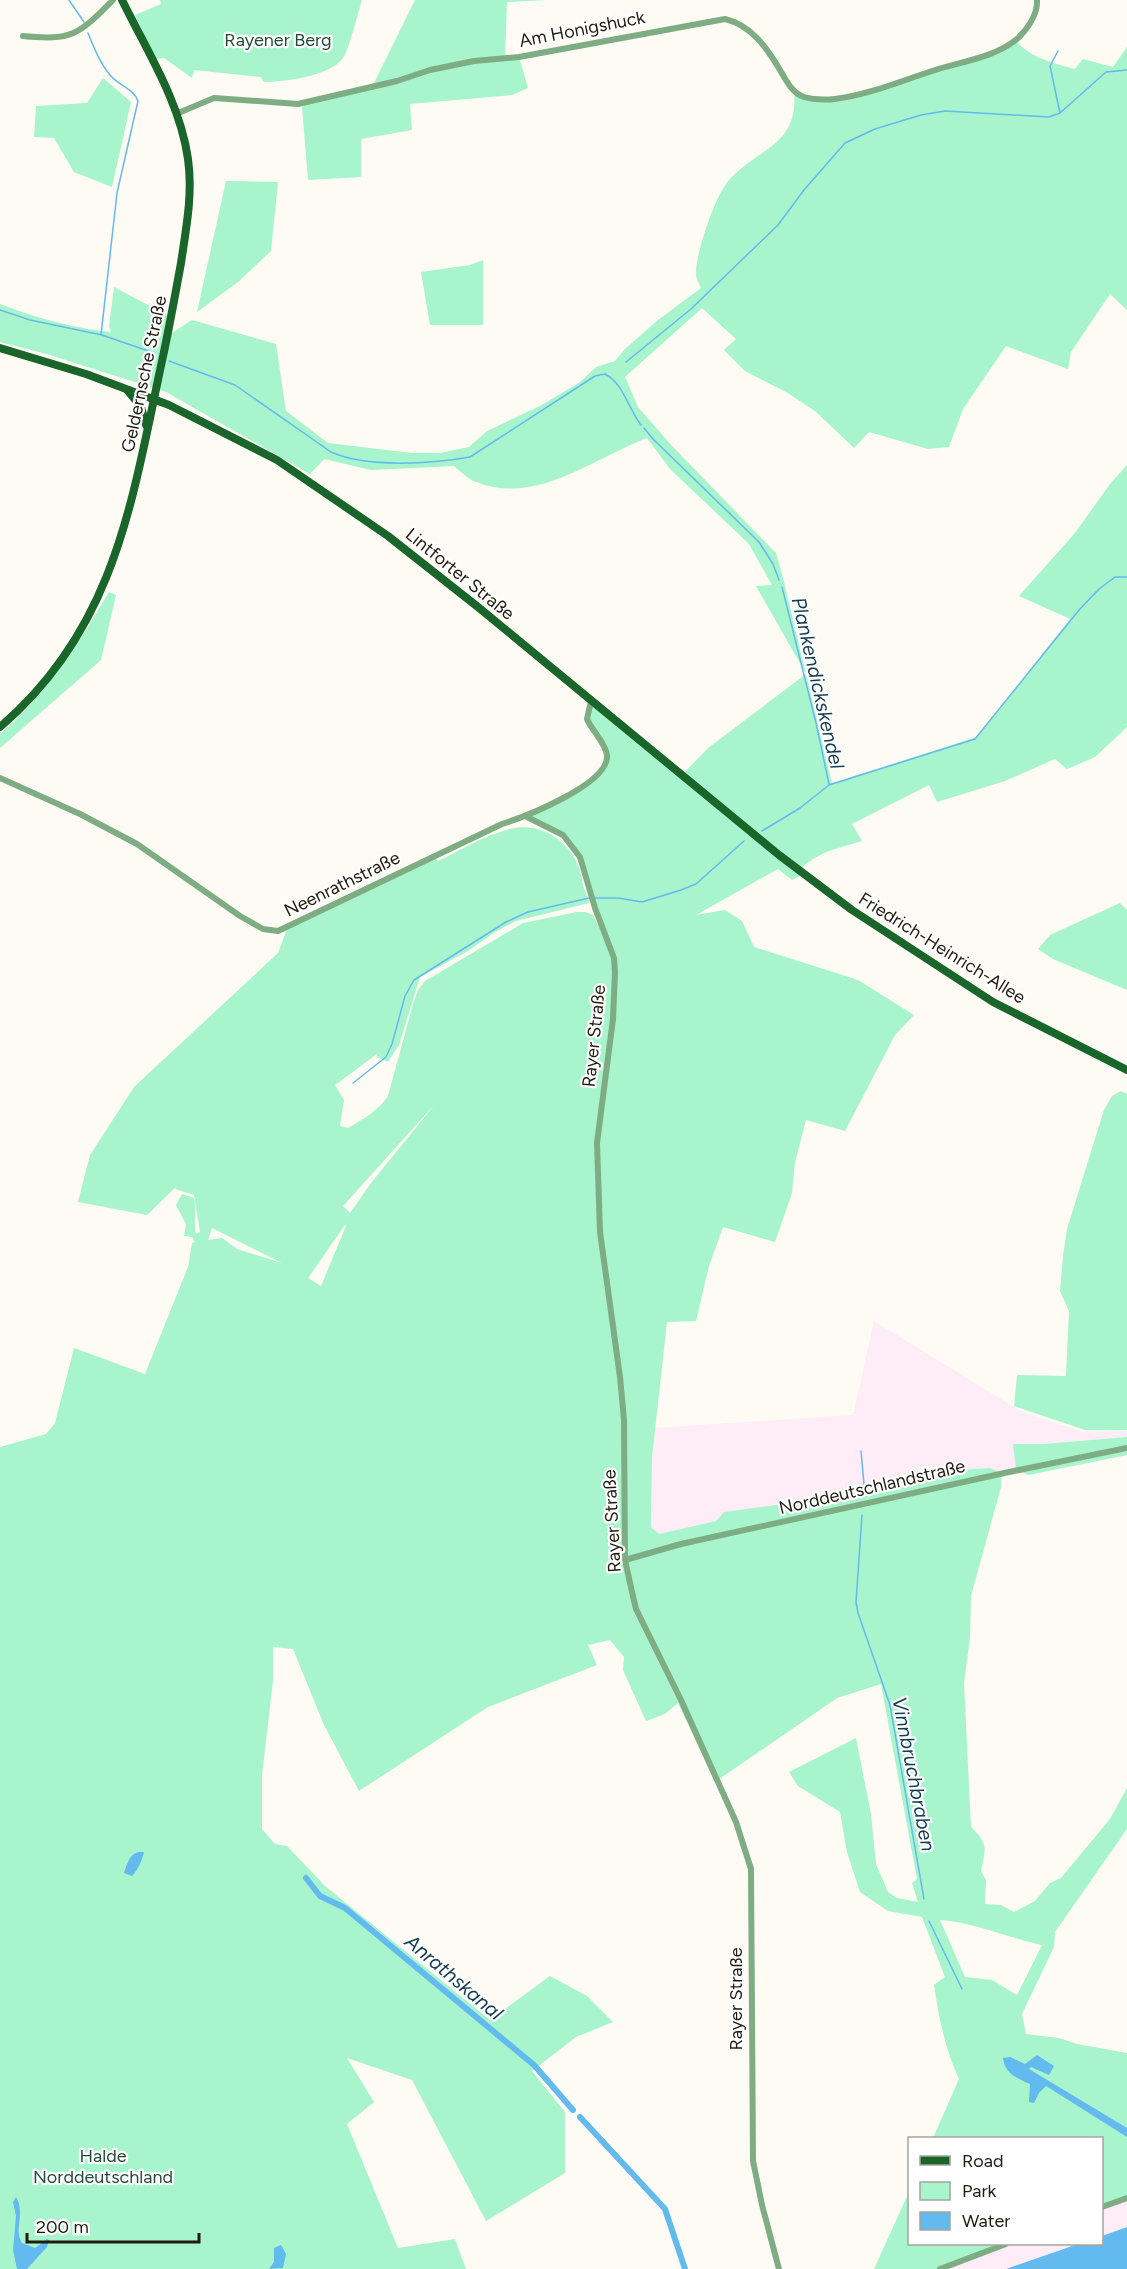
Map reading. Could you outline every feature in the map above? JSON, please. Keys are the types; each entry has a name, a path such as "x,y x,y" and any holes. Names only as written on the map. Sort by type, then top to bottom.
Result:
{"main road":[{"name":"Geldernsche Straße","path":"0,727 49,677 80,632 102,590 128,520 170,329 189,206 188,159 176,114 122,0"},
{"name":"Lintforter Straße","path":"0,348 87,374 155,399 206,422 277,460 397,543 750,831"},
{"path":"125,388 141,407 147,430"},
{"name":"Friedrich-Heinrich-Allee","path":"750,831 844,904 918,955 993,1002 1127,1070"}],"street":[{"path":"23,36 58,38 79,32 113,0"},
{"name":"Am Honigshuck","path":"176,114 214,98 299,104 474,61 530,55 725,19 740,24 761,43 794,91 801,96 811,98 835,99 997,52 1023,33 1037,8 1038,0"},
{"name":"Neenrathstraße","path":"0,778 80,814 137,844 240,916 269,931 283,929 502,824 526,817 535,810 573,793 595,777 605,765 606,752 587,719 591,701"},
{"name":"Rayer Straße","path":"526,817 562,835 572,844 580,857 595,908 614,958 613,1019 597,1143 597,1163 600,1232 623,1409 626,1560 636,1609 681,1700 736,1822 751,1869 753,2161 779,2269"},
{"name":"Norddeutschlandstraße","path":"626,1560 693,1542 1127,1448"},
{"path":"1103,2207 1127,2198"},
{"path":"940,2269 1003,2245"}],"shaded area":[{"path":"874,1321 1022,1412 1084,1432 1127,1431 1127,1437 1014,1444 1016,1469 1000,1474 929,1475 865,1492 851,1486 824,1495 776,1505 724,1512 716,1521 659,1534 651,1527 652,1457 655,1428 853,1415"},
{"path":"1127,2198 1127,2227 1103,2236 1103,2208"},
{"path":"1003,2245 1075,2245 1006,2269 940,2269"}],"green space":[{"name":"Rayener Berg","path":"160,0 362,0 348,47 337,64 318,74 306,77 264,82 261,77 194,70 192,78 164,58 156,59 135,15 161,4"},
{"path":"415,0 547,0 507,2 505,58 519,57 528,88 512,95 410,104 412,130 361,139 361,177 308,180 302,107 311,98 372,87"},
{"path":"1016,40 1034,55 1075,69 1083,59 1113,67 1127,47 1127,310 1110,294 1071,352 1068,369 1006,346 963,409 949,447 928,449 869,432 854,448 815,411 786,392 745,371 724,350 736,339 702,308 625,377 638,407 672,446 776,553 806,674 756,586 772,585 749,544 670,469 647,438 564,476 521,488 498,488 476,482 454,466 371,470 324,459 310,474 166,392 50,355 0,342 0,304 55,322 111,332 109,326 114,287 167,315 165,329 172,333 192,320 276,344 286,411 328,443 412,453 440,453 469,447 487,431 540,406 580,382 596,367 615,361 658,320 701,288 696,275 697,260 708,222 719,197 730,179 784,134 794,109 794,91 801,96 835,99 997,52"},
{"path":"103,78 131,102 112,187 74,172 54,138 34,137 36,106 87,103"},
{"path":"226,181 278,182 271,251 238,282 197,312"},
{"path":"483,260 483,325 430,325 421,272 470,265"},
{"name":"Halde Norddeutschland","path":"1127,465 1127,727 1095,757 1067,769 1055,759 1005,781 937,802 929,785 852,824 862,841 820,855 799,871 803,874 792,880 778,869 696,915 725,910 742,921 754,947 858,980 914,1015 895,1035 845,1131 806,1120 795,1162 792,1193 775,1242 723,1227 709,1266 696,1321 667,1322 652,1457 651,1527 659,1534 716,1521 724,1512 776,1505 824,1495 851,1486 865,1492 929,1475 961,1470 990,1468 1001,1473 1001,1487 971,1596 970,1638 964,1683 971,1827 984,1846 981,1871 986,1880 985,1904 1001,1905 1014,1912 1035,1901 1050,1883 1061,1878 1110,1819 1127,1788 1127,1829 1055,1932 1054,1947 1022,2014 1026,2034 1059,2038 1077,2044 1127,2053 1127,2198 1103,2208 1103,2137 933,2137 959,2079 943,2033 934,1985 945,1977 922,1917 888,1911 860,1892 847,1852 840,1812 798,1786 789,1772 856,1738 871,1814 876,1864 888,1892 897,1898 918,1902 912,1883 917,1879 881,1684 837,1698 715,1782 678,1703 665,1714 646,1721 623,1670 624,1657 610,1640 588,1645 597,1665 488,1707 359,1791 324,1725 293,1649 273,1647 273,1681 262,1775 262,1829 275,1844 287,1846 325,1886 490,2020 550,1976 587,1996 613,2022 576,2037 532,2071 565,2112 565,2173 486,2221 412,2080 347,2058 374,2102 347,2124 398,2248 455,2239 466,2269 0,2269 0,1447 46,1434 55,1423 74,1348 145,1374 188,1267 192,1243 195,1242 192,1237 184,1236 186,1224 176,1205 182,1194 194,1198 196,1234 200,1232 194,1195 175,1189 177,1186 147,1215 78,1202 90,1155 134,1087 278,953 287,929 436,858 438,861 482,839 510,829 521,827 542,830 561,841 574,858 580,871 589,903 516,921 420,977 399,1045 388,1062 377,1057 377,1054 335,1085 344,1100 340,1126 348,1128 365,1118 388,1096 413,1004 418,990 425,981 523,923 585,912 593,915 605,939 591,893 572,844 527,817 595,777 607,759 587,719 591,701 682,775 708,748 806,674 832,783 974,738 1070,619 1019,596 1075,533 1110,484","holes":["435,1104 371,1183 350,1213 343,1206","346,1226 321,1286 308,1278","212,1228 282,1263 237,1249 222,1238 208,1240","940,1920 966,1924 1042,1945 1017,1995 992,1980 965,1977"]},
{"path":"109,592 116,595 101,660 0,748 0,734 17,719 47,685"},
{"path":"1120,903 1127,910 1127,990 1053,959 1038,949 1050,935"},
{"path":"1121,1091 1127,1094 1127,1430 1085,1430 1014,1406 1017,1375 1066,1376 1069,1311 1060,1291 1067,1229 1104,1110 1112,1096"},
{"path":"1127,1437 1127,1455 1028,1475 1016,1469 1013,1444 1043,1444"},
{"path":"908,2194 908,2245 1003,2245 940,2269 874,2269"}],"water":[{"path":"138,1852 144,1852 136,1871 132,1876 124,1873 130,1858"},
{"path":"1037,2055 1054,2066 1049,2075 1031,2067 1029,2069 1127,2128 1127,2137 1046,2086 1034,2103 1029,2102 1030,2084 1009,2072 1003,2058 1010,2057 1025,2064"},
{"path":"16,2197 20,2209 19,2232 22,2243 35,2248 47,2239 49,2240 47,2247 27,2269 17,2269 13,2250 16,2216 13,2202"},
{"path":"1127,2227 1127,2269 1006,2269 1075,2245 1103,2245 1103,2236"},
{"path":"281,2245 286,2254 283,2268 269,2269 274,2262 274,2248"}],"waterway":[{"path":"69,0 84,22"},
{"path":"88,33 106,70 133,93 138,101 117,193 101,335"},
{"path":"1058,51 1050,66 1060,113"},
{"path":"626,362 691,309 778,225 804,190 845,143 875,129 921,115 945,111 1049,117 1060,113 1106,72 1127,70"},
{"name":"Plankendickskendel","path":"0,310 30,320 102,335 154,353"},
{"name":"Plankendickskendel","path":"169,361 235,385 331,452 362,461 418,463 470,457 595,376 605,374 621,390 641,425"},
{"name":"Plankendickskendel","path":"644,428 759,542 773,564 779,580"},
{"path":"762,831 800,808 829,785 975,739 1079,610 1099,589 1115,577 1127,577"},
{"name":"Plankendickskendel","path":"782,587 829,784"},
{"name":"Anrathskanal","path":"594,898 618,898 642,902 681,890 696,884 744,841"},
{"name":"Anrathskanal","path":"353,1083 386,1057 392,1044 405,996 414,980 506,922 528,912 589,898"},
{"name":"Vinnbruchbraben","path":"861,1451 864,1484 862,1497"},
{"name":"Vinnbruchbraben","path":"862,1515 856,1602 890,1705 924,1899"},
{"name":"Anrathskanal","path":"306,1878 320,1896 345,1908 534,2065 573,2110"},
{"name":"Vinnbruchbraben","path":"929,1921 962,1989"},
{"name":"Anrathskanal","path":"580,2117 665,2209 685,2269"}]}
